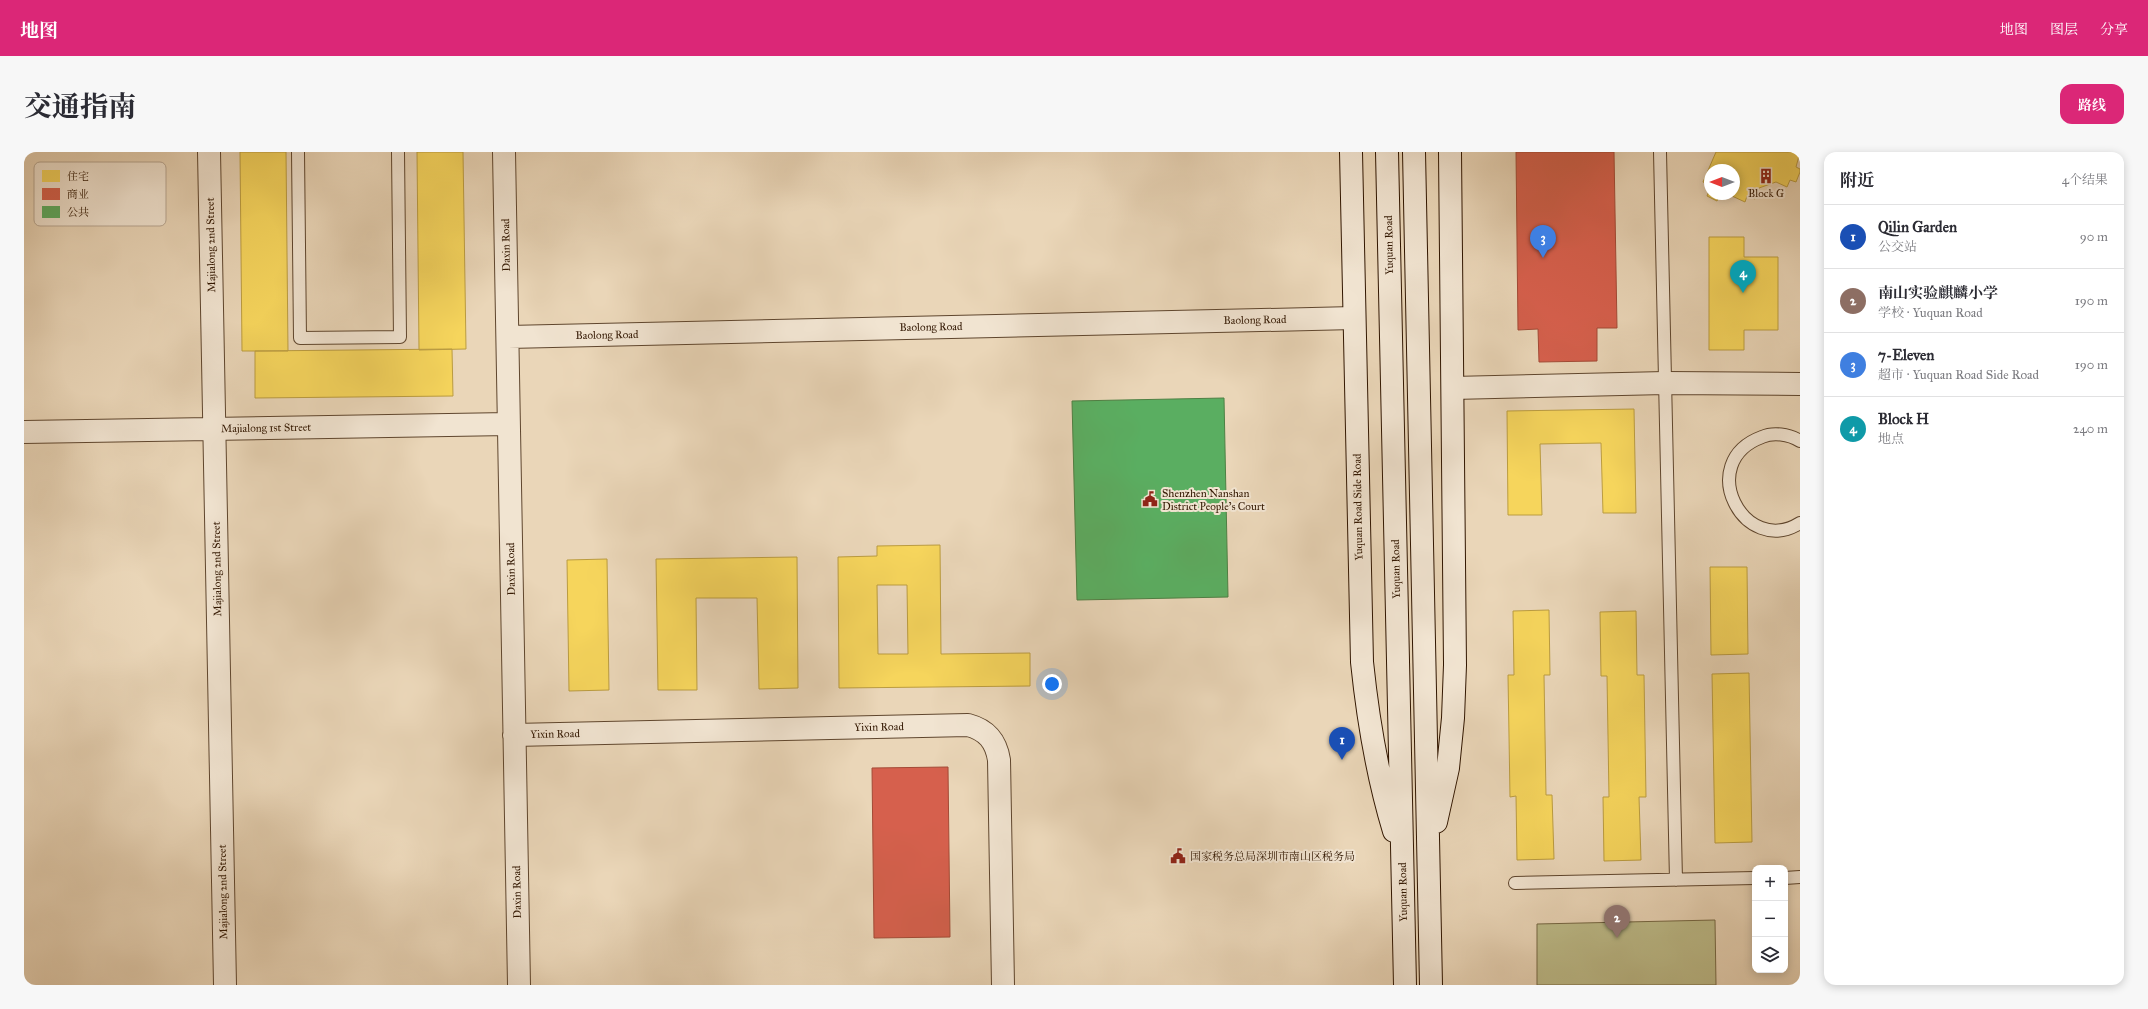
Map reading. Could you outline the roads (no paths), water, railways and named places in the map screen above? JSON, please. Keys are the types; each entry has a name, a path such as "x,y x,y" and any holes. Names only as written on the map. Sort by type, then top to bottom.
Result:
{"street":[{"name":"Majialong 2nd Street","path":"209,152 225,985"},
{"name":"Daxin Road","path":"504,152 519,985"},
{"name":"Yuquan Road Side Road","path":"1350,152 1362,662 1368,724 1383,794 1402,857"},
{"name":"Yuquan Road","path":"1387,152 1405,985"},
{"path":"1414,152 1432,985"},
{"path":"1429,856 1448,768 1453,718 1455,665 1450,152"},
{"name":"Baolong Road","path":"508,336 1354,318"},
{"path":"1453,388 1666,383 1800,384"},
{"name":"Majialong 1st Street","path":"24,432 508,424"},
{"name":"Yixin Road","path":"514,735 968,725 978,727 993,740 999,760 1002,985"}],"lane":[{"path":"298,152 300,338 400,337 398,152"},
{"path":"1660,152 1676,880"},
{"path":"1800,440 1783,434 1767,435 1752,440 1740,450 1732,464 1728,480 1730,495 1737,510 1749,521 1763,528 1779,530 1794,527 1800,523"},
{"path":"1788,878 1800,877"},
{"path":"1516,883 1752,878"}],"place":[{"name":"Block G","path":"1766,176"},
{"name":"7-Eleven","path":"1543,258"},
{"name":"Block H","path":"1743,293"},
{"name":"Shenzhen Nanshan District People's Court","path":"1150,499"},
{"name":"Qilin Garden","path":"1342,760"},
{"name":"国家税务总局深圳市南山区税务局","path":"1178,856"},
{"name":"南山实验麒麟小学","path":"1617,938"}]}
